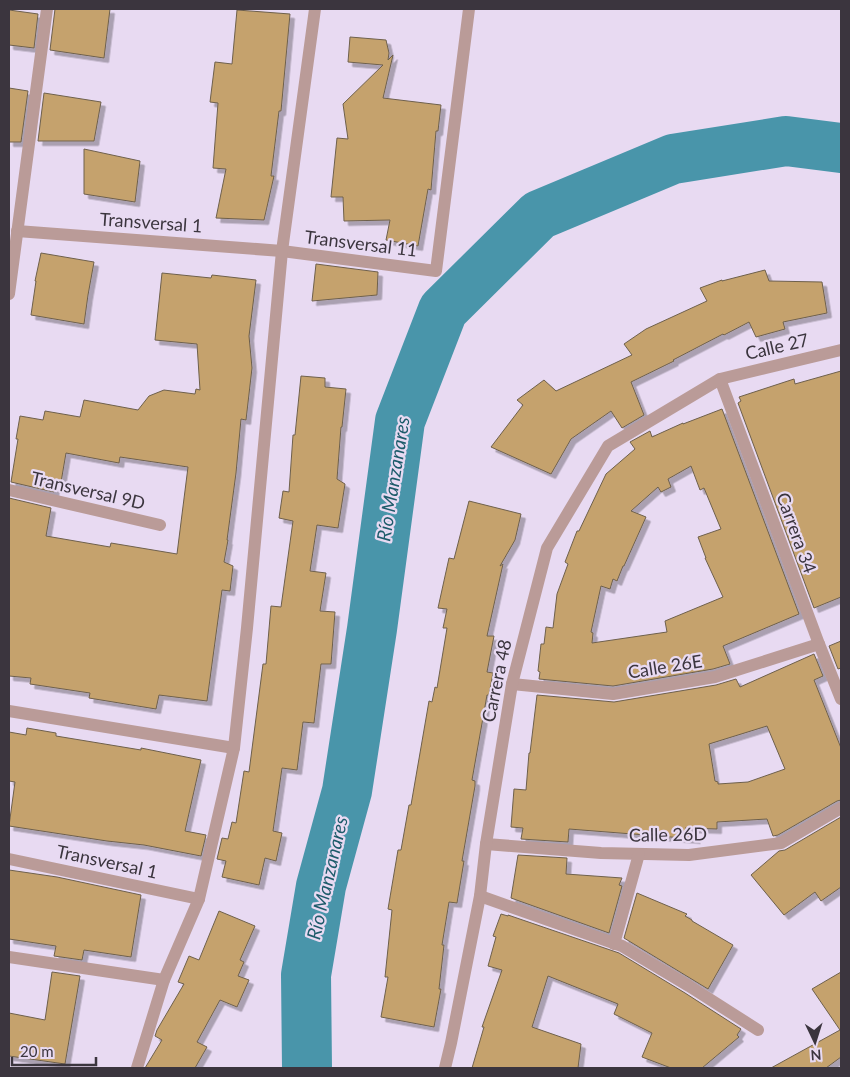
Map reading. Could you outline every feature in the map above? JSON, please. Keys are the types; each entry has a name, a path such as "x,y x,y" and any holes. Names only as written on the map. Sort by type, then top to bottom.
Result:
{"street":[{"path":"9,294 47,9"},
{"path":"137,1068 164,980 199,899 234,748 282,251 315,9"},
{"name":"Transversal 11","path":"282,251 436,271 469,9"},
{"name":"Transversal 1","path":"17,231 282,251"},
{"name":"Calle 27","path":"720,379 841,350"},
{"name":"Carrera 34","path":"720,379 841,699"},
{"name":"Carrera 48","path":"445,1068 480,896 486,844 512,684 547,548 608,446 720,379"},
{"name":"Transversal 9D","path":"9,490 160,525"},
{"name":"Calle 26E","path":"512,684 613,694 715,677 819,644"},
{"path":"9,711 234,748"},
{"name":"Calle 26D","path":"486,844 601,853 689,855 781,843 841,808"},
{"path":"614,944 639,854"},
{"name":"Transversal 1","path":"9,859 199,899"},
{"path":"480,896 622,946 758,1030"},
{"path":"9,957 164,980"}],"building":[{"path":"55,9 110,9 104,58 50,50"},
{"path":"9,10 38,14 34,48 9,45"},
{"path":"237,10 290,14 281,111 279,111 271,176 274,176 264,220 216,218 226,169 213,168 218,103 210,102 215,62 232,64"},
{"path":"350,37 386,40 389,53 388,60 393,55 383,98 441,105 438,131 436,131 431,190 428,189 418,246 386,240 390,220 344,221 343,197 331,197 337,138 348,139 343,104 383,65 348,62"},
{"path":"9,88 28,91 21,142 9,142"},
{"path":"44,93 101,102 94,141 38,141"},
{"path":"84,149 140,161 135,202 84,194"},
{"path":"41,253 94,262 84,324 31,315"},
{"path":"316,264 378,272 377,295 312,301"},
{"path":"765,270 769,281 822,282 827,313 783,322 785,329 756,337 749,322 631,382 644,415 622,428 611,411 571,439 551,474 491,447 523,405 517,400 544,380 556,391 632,355 624,344 646,329 707,301 700,288 722,280"},
{"path":"162,273 211,278 212,275 256,280 249,336 252,368 246,420 241,419 224,562 233,566 230,591 222,590 207,701 159,695 156,709 89,698 90,693 30,684 31,678 9,676 9,498 51,508 46,536 110,547 111,543 177,554 188,467 120,457 119,463 66,453 60,488 55,487 54,492 11,482 20,416 43,420 45,411 80,417 84,400 138,410 149,396 164,390 195,394 196,389 200,390 197,344 155,340"},
{"path":"841,371 841,597 814,608 738,403 741,401 739,397 794,379 795,384"},
{"path":"301,376 325,378 325,387 346,389 337,479 345,484 338,528 317,525 310,571 326,573 320,611 335,612 331,664 321,664 314,723 303,722 297,770 282,768 273,831 282,833 276,861 265,858 259,885 222,877 226,861 217,859 222,838 228,839 232,822 236,823 244,771 249,772 263,664 266,664 271,606 281,607 293,521 279,518 283,491 289,492 293,435 295,435"},
{"path":"722,409 799,614 723,646 730,664 713,669 613,686 539,679 541,644 544,644 546,627 553,628 557,594 568,564 565,562 577,531 579,531 606,474 635,449 630,442 650,431 652,437","holes":["691,466 700,490 704,488 721,529 698,537 705,558 723,597 665,621 667,632 592,643 593,633 591,632 601,586 610,589 613,579 617,581 646,517 631,511 658,487 661,492 671,487 668,479"]},
{"path":"469,501 521,514 515,540 500,566 503,564 487,636 494,636 487,672 493,673 489,695 487,695 472,780 475,781 475,786 457,903 449,902 442,945 444,945 439,989 441,989 434,1027 381,1017 388,977 385,977 392,910 388,909 398,850 401,850 409,805 411,805 429,701 432,702 435,687 437,688 447,628 443,628 447,609 438,608 449,558 454,559"},
{"path":"841,641 841,668 838,669 829,646"},
{"path":"814,654 823,676 814,680 841,748 841,800 773,836 767,819 717,822 717,829 685,828 696,839 569,829 568,842 521,839 523,828 511,827 514,789 526,790 537,695 614,702 716,685 736,679 740,687","holes":["767,726 785,769 748,782 718,784 715,781 709,744"]},
{"path":"27,728 56,733 56,736 141,750 141,748 201,760 185,831 206,835 201,856 144,845 9,826 15,782 9,781 9,732 26,735"},
{"path":"841,817 841,887 821,901 815,892 784,915 751,875 779,851 785,850"},
{"path":"518,855 567,858 566,874 622,878 619,885 622,886 609,933 511,898"},
{"path":"9,870 57,877 141,895 131,957 84,950 82,960 54,956 56,946 9,939"},
{"path":"637,893 687,914 685,916 692,921 733,945 708,989 624,938"},
{"path":"219,911 255,926 240,960 244,962 238,976 249,980 237,1007 220,1000 197,1042 207,1047 195,1068 145,1068 162,1040 155,1036 157,1030 184,984 178,982 189,956 199,960"},
{"path":"501,914 619,953 741,1029 737,1035 739,1037 702,1068 671,1068 642,1057 652,1033 614,1014 618,1004 548,976 532,1027 581,1044 578,1068 472,1068 484,1027 482,1027 502,970 488,966 496,937 493,936"},
{"path":"52,972 80,976 65,1064 9,1056 9,1013 45,1020"},
{"path":"841,972 841,1057 826,1068 771,1068 840,1030 812,989"}],"waterway":[{"name":"Río Manzanares","path":"307,1068 306,975 321,886 347,791 372,629 400,421 443,310 539,215 673,159 786,141 841,148"}]}
